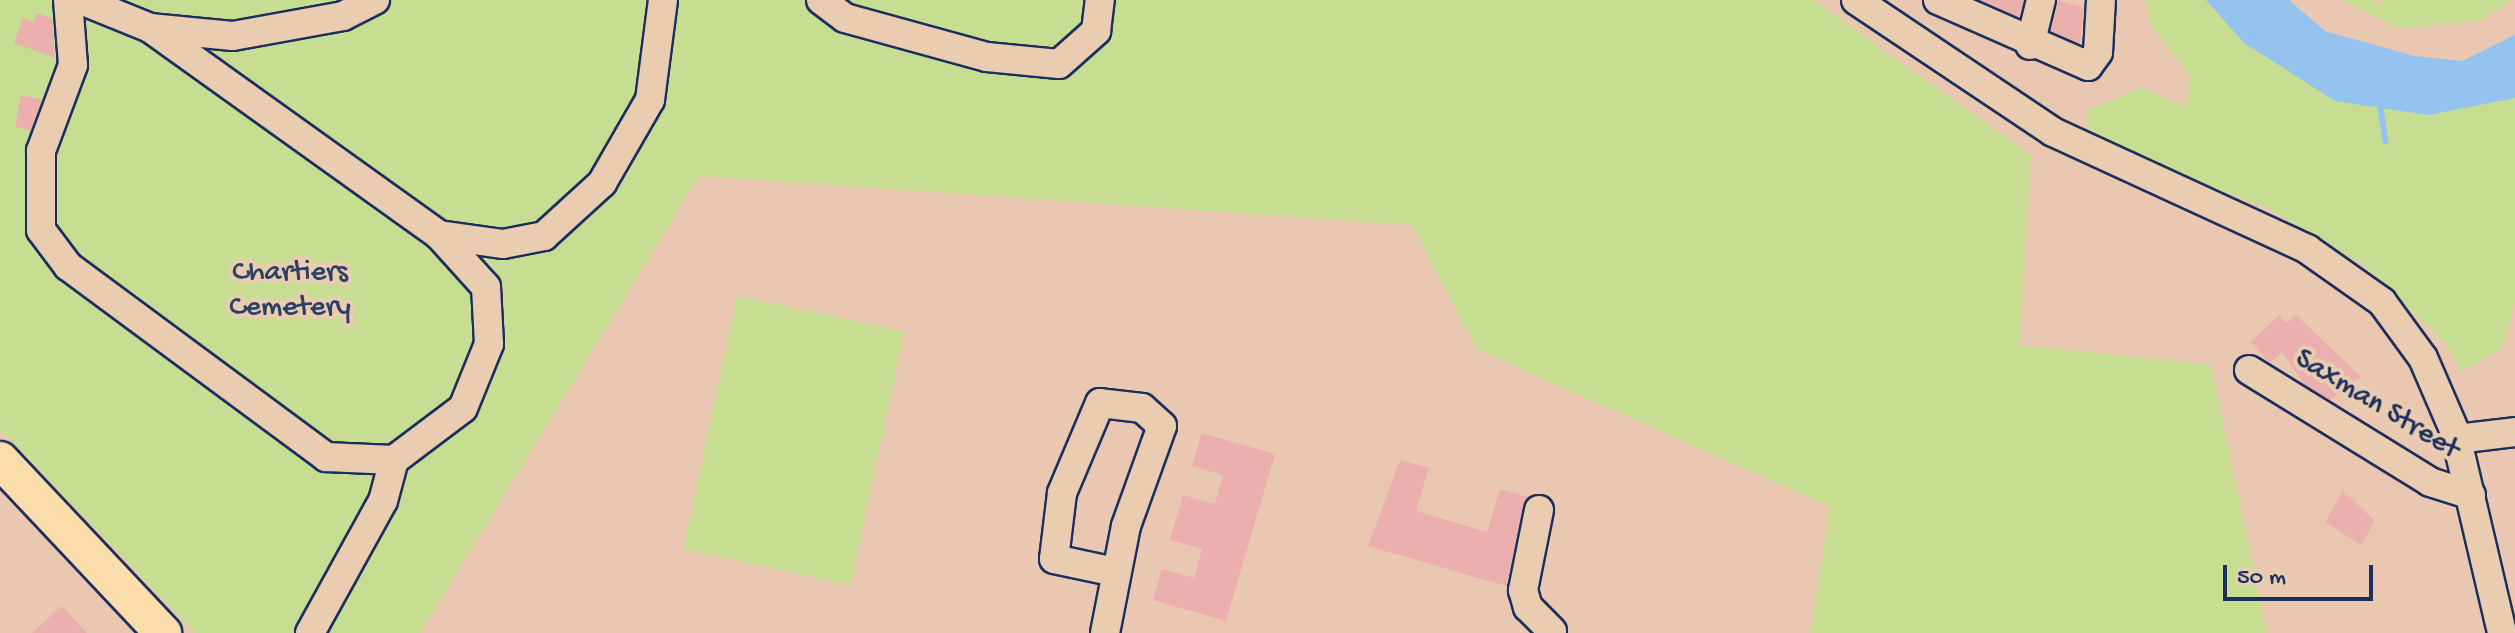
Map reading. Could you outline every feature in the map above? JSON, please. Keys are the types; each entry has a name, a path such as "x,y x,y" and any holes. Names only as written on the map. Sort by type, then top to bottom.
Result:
{"main road":[{"path":"0,460 163,633"}],"street":[{"path":"68,0 73,65 41,151 35,184 41,230 68,266 326,457 394,460"},
{"path":"83,0 150,28 439,235 486,287"},
{"path":"150,28 233,36 343,16 375,0"},
{"path":"439,235 503,244 544,236 602,183 650,100 663,0"},
{"path":"821,0 845,18 973,53 1059,64 1096,31 1100,0"},
{"path":"1856,0 1891,9 2053,132 2352,277 2403,328 2457,439 2502,633"},
{"path":"1938,0 1970,8 2030,45 2088,66 2098,52 2101,0"},
{"path":"2030,45 2041,0"},
{"path":"310,633 383,501 394,460 463,408 489,344 486,287 503,244"},
{"name":"Saxman Street","path":"2249,370 2430,482 2471,495"},
{"path":"1105,633 1115,572 1144,463 1162,426 1142,408 1100,403 1062,493 1054,559 1115,572"},
{"path":"2457,439 2515,432"},
{"path":"1539,510 1523,590 1528,607 1553,632"}],"green space":[{"name":"Chartiers Cemetery","path":"0,0 1813,0 2031,155 2020,345 2211,365 2267,633 1810,633 1830,507 1476,349 1412,225 699,176 420,633 195,633 0,429"},
{"path":"2145,0 2206,0 2244,43 2428,115 2515,98 2515,302 2503,348 2461,372 2447,345 2362,264 2271,210 2158,166 2087,128 2088,110 2141,87 2186,107 2190,75 2154,31"},
{"path":"2342,0 2373,0 2387,12 2379,0 2512,0 2481,20 2399,29"},
{"path":"737,296 904,332 850,585 683,549"}],"water":[{"path":"2206,0 2289,0 2325,31 2414,56 2462,61 2515,35 2515,98 2428,115 2335,101 2244,43"}],"building":[{"path":"1980,0 2024,0 2019,17"},
{"path":"2058,0 2084,8 2080,44 2051,31"},
{"path":"37,13 52,18 55,58 14,43 23,18 34,22"},
{"path":"21,96 42,99 31,130 15,127"},
{"path":"2279,315 2287,323 2296,315 2361,377 2330,400 2305,385 2282,352 2270,363 2251,342"},
{"path":"1202,433 1275,454 1226,621 1153,600 1162,569 1194,578 1202,549 1170,540 1183,495 1215,504 1223,475 1192,466"},
{"path":"1400,460 1429,468 1416,511 1487,532 1500,489 1529,497 1506,586 1368,546"},
{"path":"2343,491 2375,521 2361,545 2325,522"},
{"path":"62,606 87,633 32,633"}],"waterway":[{"path":"2380,106 2386,142"}]}
